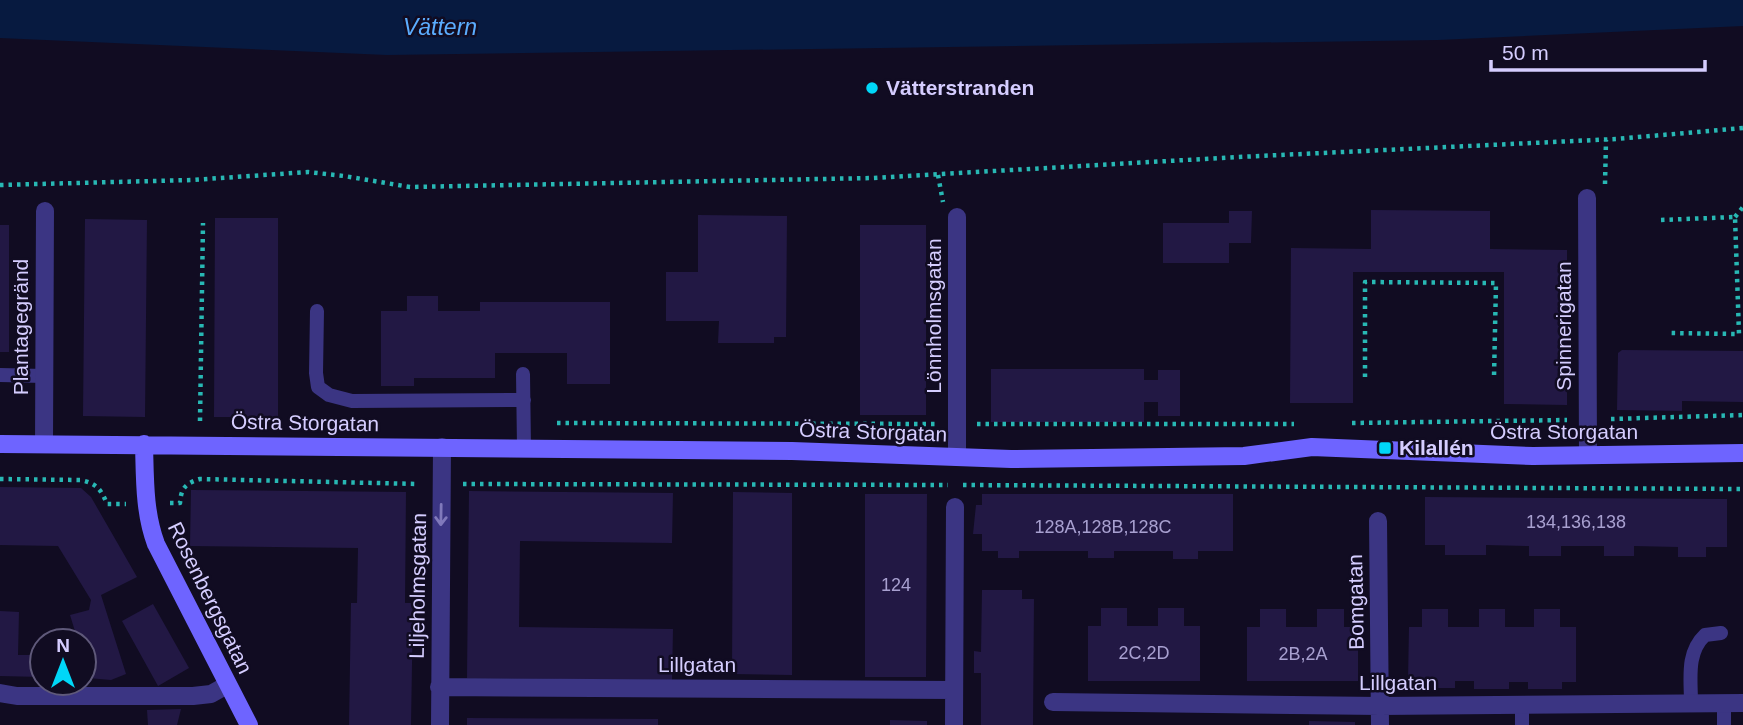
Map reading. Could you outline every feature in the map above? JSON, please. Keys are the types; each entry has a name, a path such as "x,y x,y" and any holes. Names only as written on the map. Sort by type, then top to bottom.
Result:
{"street":[{"name":"Spinnerigatan","path":"1587,200 1588,455"},
{"name":"Plantagegränd","path":"44,444 45,211"},
{"name":"Lönnholmsgatan","path":"957,217 957,457"},
{"name":"Östra Storgatan","path":"0,444 524,448 1012,459 1244,456 1312,447 1385,448 1483,455 1743,453"},
{"name":"Rosenbergsgatan","path":"144,444 149,526 249,725"},
{"name":"Liljeholmsgatan","path":"440,725 442,447"},
{"path":"954,725 955,507"},
{"name":"Bomgatan","path":"1378,521 1380,725"},
{"path":"0,693 17,696 193,696 211,694 227,685"},
{"name":"Lillgatan","path":"439,687 954,690"},
{"name":"Lillgatan","path":"1053,702 1380,706 1743,702"}],"lane":[{"path":"317,311 318,387 329,395 352,401 524,400"},
{"path":"523,374 524,448"},
{"path":"0,376 44,376"},
{"path":"1691,703 1690,666 1694,650 1706,635 1721,633"},
{"path":"1724,703 1724,725"},
{"path":"1522,705 1522,725"}],"path":[{"path":"0,185 192,180 308,172 410,187 872,178 1606,140 1743,128"},
{"path":"1587,200 1605,200 1606,140"},
{"path":"1668,333 1739,334 1735,217 1743,207"},
{"path":"1661,220 1735,217"},
{"path":"192,421 200,421 203,223"},
{"path":"1365,377 1365,282 1496,283 1494,377"},
{"path":"1349,423 1743,415"},
{"path":"524,423 1297,424"},
{"path":"0,479 92,482 101,490 107,504 146,505 180,503 181,492 187,483 200,479 442,484 1743,489"}],"water":[{"name":"Vättern","path":"0,0 1743,0 1743,26 1438,40 387,55 0,38"}],"building":[{"path":"1371,210 1490,211 1490,249 1567,250 1567,405 1504,404 1504,272 1353,272 1353,403 1290,403 1291,248 1371,249"},
{"path":"1229,211 1252,211 1251,243 1229,243 1229,263 1163,263 1163,223 1229,223"},
{"path":"698,215 787,216 786,337 774,337 774,343 718,343 719,321 666,321 666,272 698,272"},
{"path":"215,218 278,218 278,417 214,417"},
{"path":"85,219 147,220 145,417 83,416"},
{"path":"0,225 9,225 9,352 0,352"},
{"path":"860,225 926,225 926,415 860,415"},
{"path":"407,296 438,296 438,311 480,311 480,302 610,302 610,384 567,384 567,353 495,353 495,378 414,378 414,386 381,386 381,311 407,311"},
{"path":"1622,350 1743,351 1743,402 1682,401 1682,411 1617,410 1618,353"},
{"path":"991,369 1144,369 1144,380 1158,380 1158,370 1180,370 1180,416 1158,416 1158,402 1144,402 1144,422 991,422"},
{"path":"0,487 81,488 91,497 137,577 101,595 126,674 111,680 98,679 98,627 74,627 70,615 89,610 91,600 58,546 0,545"},
{"path":"191,490 406,492 405,603 413,603 411,725 349,725 351,603 357,603 358,548 190,546"},
{"path":"469,491 673,493 672,543 520,541 519,627 673,629 672,680 467,678"},
{"path":"733,492 792,493 792,675 732,674"},
{"path":"865,494 927,494 926,677 865,677"},
{"path":"982,494 1233,494 1233,551 1198,551 1198,559 1173,559 1173,551 1114,551 1114,558 1088,558 1088,551 1019,551 1019,558 998,558 998,551 982,551 982,534 973,534 976,505 982,505"},
{"path":"1425,497 1727,499 1727,547 1706,547 1706,557 1678,557 1678,547 1634,546 1634,556 1604,556 1604,546 1561,546 1561,556 1529,556 1529,546 1486,545 1486,555 1445,555 1445,545 1425,545"},
{"path":"982,590 1022,590 1022,599 1034,599 1033,725 981,725 981,673 974,673 974,651 981,652"},
{"path":"153,604 189,668 158,686 122,621"},
{"path":"1101,608 1127,608 1127,626 1158,626 1158,608 1184,608 1184,626 1200,626 1200,681 1088,681 1088,626 1101,626"},
{"path":"1260,609 1286,609 1286,627 1317,627 1317,609 1344,609 1344,627 1358,627 1358,681 1247,681 1247,627 1260,627"},
{"path":"1422,609 1448,609 1448,627 1479,627 1479,609 1505,609 1505,627 1534,627 1534,609 1560,609 1560,627 1576,627 1576,682 1562,682 1562,689 1528,689 1528,682 1509,682 1509,689 1474,689 1474,681 1455,681 1455,688 1421,688 1421,681 1408,681 1409,627 1422,627"},
{"path":"0,611 19,612 18,655 28,655 28,677 0,676"},
{"path":"181,709 177,725 148,725 147,710"},
{"path":"467,718 658,719 658,725 467,725"},
{"path":"890,720 927,721 927,725 890,725"},
{"path":"1309,721 1355,722 1355,725 1309,725"}],"place":[{"name":"Vätterstranden","path":"872,88"},
{"name":"Kilallén","path":"1385,448"}]}
